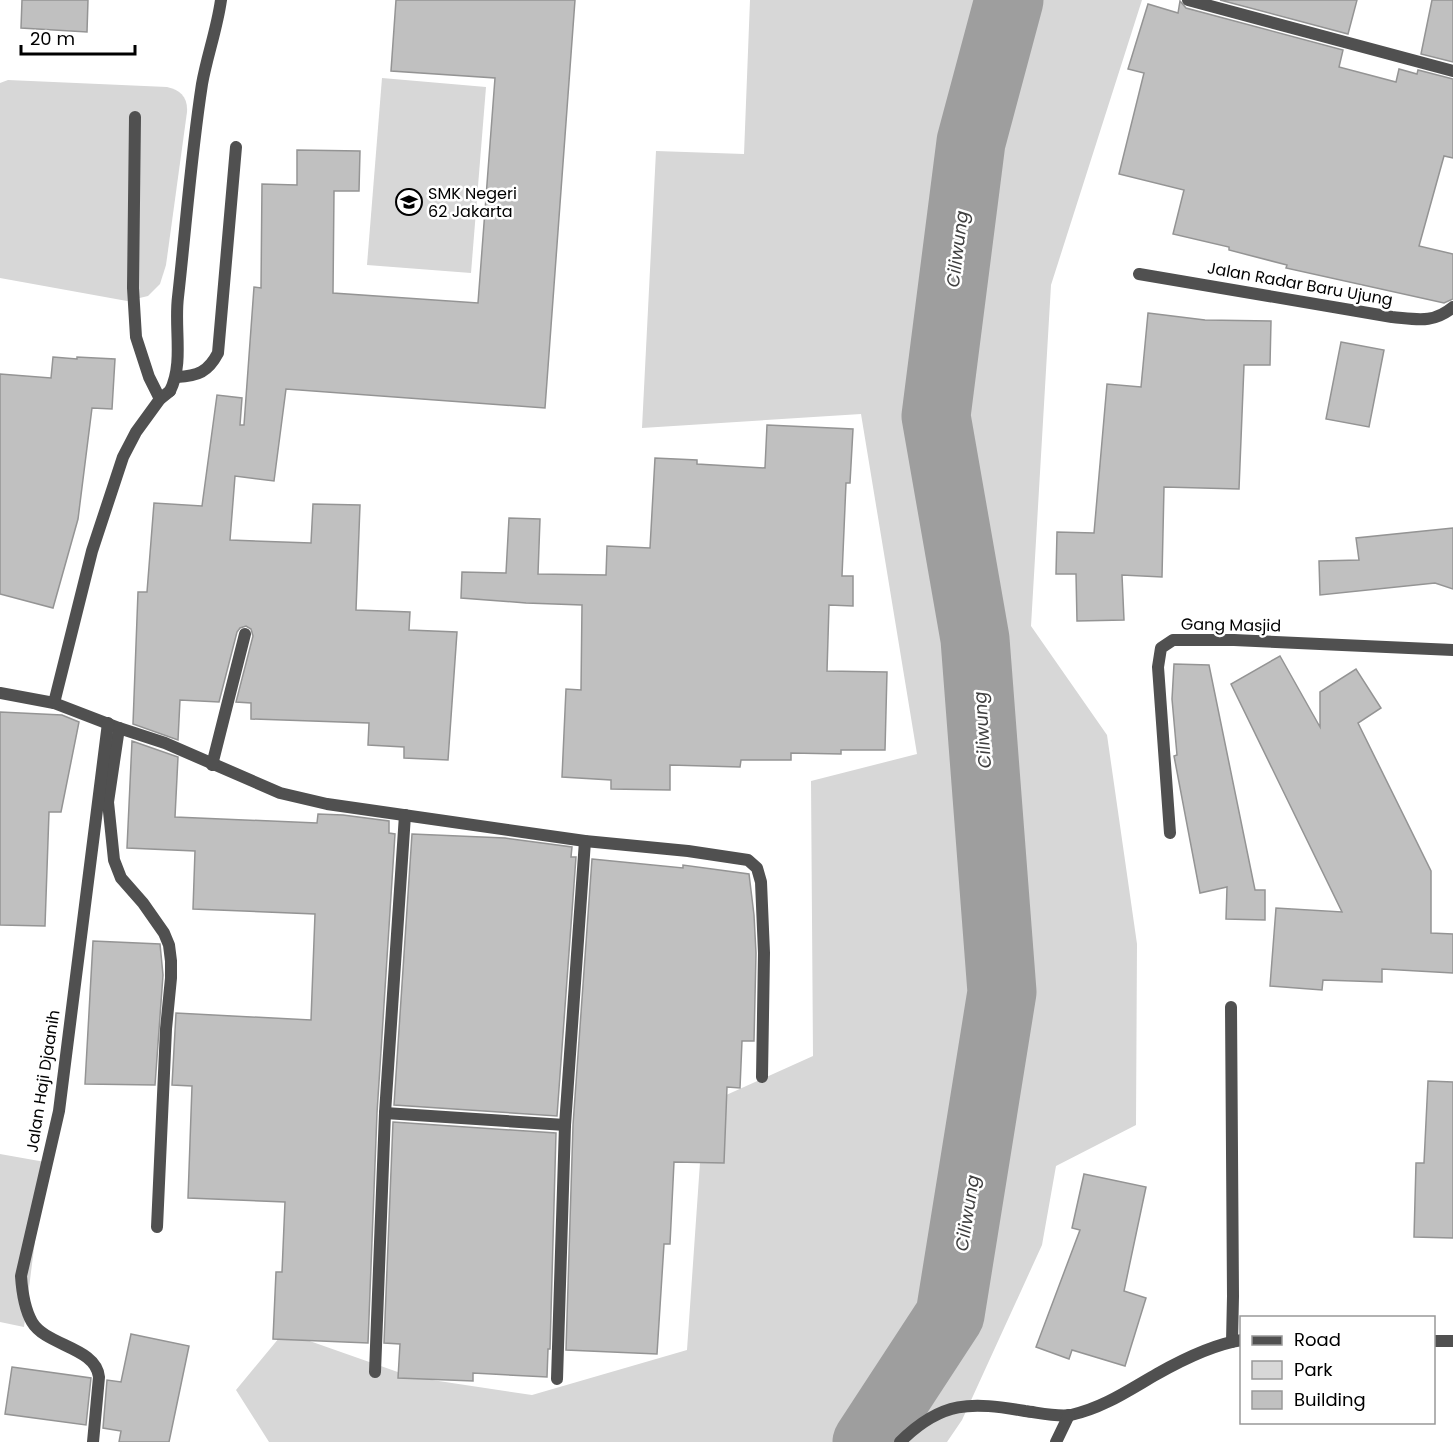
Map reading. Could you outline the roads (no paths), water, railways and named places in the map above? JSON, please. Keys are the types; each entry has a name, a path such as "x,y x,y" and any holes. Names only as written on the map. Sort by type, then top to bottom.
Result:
{"street":[{"path":"54,703 92,551 123,457 136,432 177,377 177,300 198,113 221,0"},
{"path":"1188,0 1453,71"},
{"path":"135,117 133,288 136,337 149,377 165,395"},
{"path":"177,377 194,376 211,366 218,353 236,147"},
{"name":"Jalan Radar Baru Ujung","path":"1139,274 1392,317 1424,320 1442,316 1453,307"},
{"path":"212,765 245,634"},
{"name":"Gang Masjid","path":"1170,833 1158,667 1161,648 1173,640 1234,640 1453,650"},
{"path":"0,693 54,703 165,743 280,793 327,804 585,841 739,857 753,863 761,882 764,953 762,1077"},
{"path":"113,726 108,802 114,860 121,878 164,933 171,961 157,1227"},
{"name":"Jalan Haji Djaanih","path":"93,1442 99,1369 94,1361 46,1334 33,1323 22,1293 21,1276 59,1111 113,726"},
{"path":"375,1372 385,1113 405,815"},
{"path":"557,1379 565,1125 585,841"},
{"path":"900,1442 912,1430 940,1411 957,1407 981,1404 1040,1414 1069,1415 1108,1403 1160,1373 1237,1341 1233,1296 1231,1007"},
{"path":"385,1113 565,1125"},
{"path":"1435,1341 1453,1341"},
{"path":"1056,1442 1069,1415"}],"waterway":[{"name":"Ciliwung","path":"867,1442 950,1315 1002,992 975,639 936,416 971,142 1009,0"}],"place":[{"name":"SMK Negeri 62 Jakarta","path":"409,202"}]}
